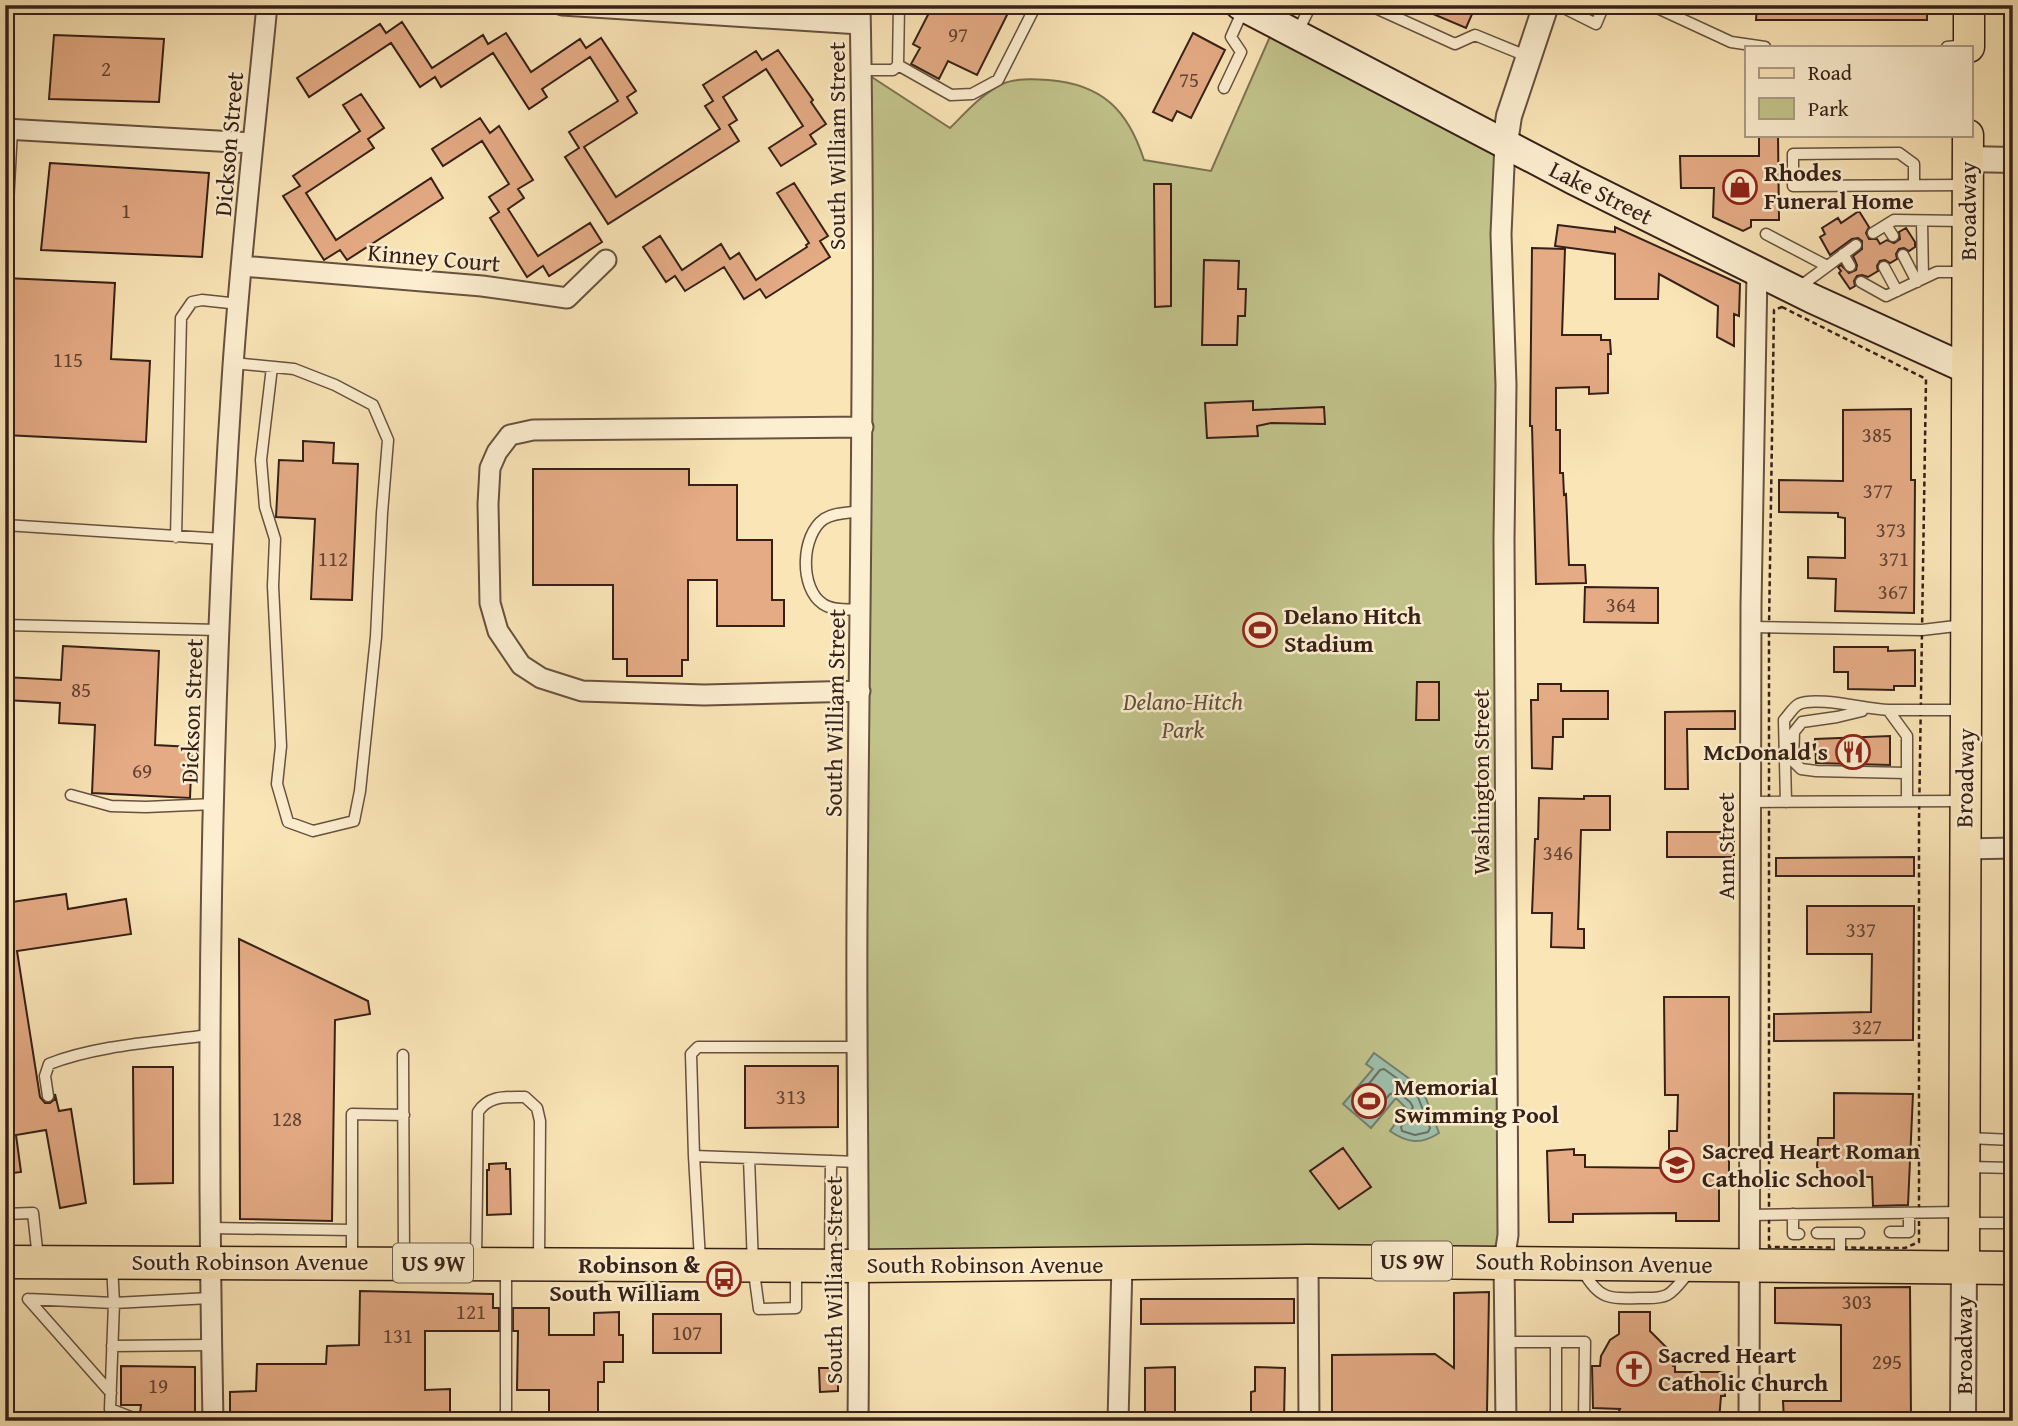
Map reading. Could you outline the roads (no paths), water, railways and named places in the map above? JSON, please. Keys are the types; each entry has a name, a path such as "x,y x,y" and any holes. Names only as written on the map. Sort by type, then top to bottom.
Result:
{"highway":[{"name":"South Robinson Avenue","path":"5,1262 845,1266 1308,1261 1750,1265 1840,1257 1964,1268"},
{"name":"US 9W","path":"1964,1268 2013,1268"}],"main road":[{"path":"1961,46 1969,5"},
{"name":"Lake Street","path":"1242,6 1757,272 1967,369"},
{"name":"Broadway","path":"1964,1268 1968,160"}],"street":[{"name":"Dickson Street","path":"212,1421 209,1035 219,630 233,363 267,5"},
{"path":"562,5 860,14"},
{"path":"1505,143 1509,116 1546,5"},
{"name":"South William Street","path":"858,1421 845,1266 858,1162 863,427 860,14"},
{"path":"9,130 253,143"},
{"name":"Washington Street","path":"1505,143 1501,234 1506,385 1506,1421"},
{"path":"1968,160 2013,160"},
{"name":"Kinney Court","path":"242,266 482,286 566,298 606,260"},
{"name":"Ann Street","path":"1749,1421 1750,1265 1758,1214 1760,627 1757,272"},
{"path":"860,691 704,695 582,691 541,678 521,665 498,631 490,603 488,504 490,468 496,452 510,435 533,430 863,427"},
{"path":"1964,849 2013,848"},
{"path":"1308,1261 1308,1421"},
{"path":"1118,1421 1122,1264"},
{"name":"Broadway","path":"1963,1421 1964,1268"}],"lane":[{"path":"861,71 893,70 898,65 899,5"},
{"path":"898,65 951,95 972,94 998,80 1036,5"},
{"path":"1297,34 1311,5"},
{"path":"1369,5 1455,44 1475,35 1529,57"},
{"path":"1558,5 1596,23 1604,5"},
{"path":"1651,5 1731,42 1758,46"},
{"path":"1224,88 1241,52 1231,37 1242,6"},
{"path":"6,241 9,130"},
{"path":"1914,185 1914,164 1899,153 1793,154 1793,186 1914,185 1968,160"},
{"path":"1873,233 1895,220 1968,221"},
{"path":"1920,280 1922,221"},
{"path":"1886,225 1893,236"},
{"path":"1766,234 1827,266"},
{"path":"1795,290 1856,245"},
{"path":"1843,254 1850,266"},
{"path":"1903,255 1920,280"},
{"path":"1884,267 1897,291"},
{"path":"1861,282 1886,296 1937,272 1968,272"},
{"path":"176,537 181,318 192,302 239,304"},
{"path":"233,363 294,369 335,385 373,405 388,440 376,637 360,791 354,821 313,831 288,822 277,784 281,746 273,586 275,539 265,507 261,460 272,367"},
{"path":"861,610 833,608 823,604 812,593 807,576 807,556 808,544 822,521 834,514 862,511"},
{"path":"5,525 223,540"},
{"path":"1760,627 1922,630 1967,624"},
{"path":"5,625 219,630"},
{"path":"1786,802 1784,720 1797,705 1813,700 1869,709 1965,710"},
{"path":"1869,709 1837,718 1802,722 1794,732 1793,761 1801,769 1816,771 1906,773"},
{"path":"1888,710 1907,736 1907,801"},
{"path":"71,794 111,806 214,804"},
{"path":"1759,802 1965,801"},
{"path":"48,1096 46,1076 49,1065 58,1061 118,1048 209,1035"},
{"path":"700,1265 691,1054 698,1047 858,1046"},
{"path":"403,1055 404,1262"},
{"path":"506,1419 478,1112 484,1103 492,1099 525,1097 537,1108 540,1121 539,1263"},
{"path":"352,1262 352,1114 404,1115"},
{"path":"1964,1152 2013,1140"},
{"path":"1964,1152 2013,1168"},
{"path":"694,1156 858,1162"},
{"path":"749,1158 753,1265 759,1309 796,1308 796,1265"},
{"path":"831,1161 845,1266"},
{"path":"5,1214 33,1213 39,1261"},
{"path":"1758,1214 1914,1213 2013,1223"},
{"path":"1890,1233 1909,1233 1914,1213"},
{"path":"1793,1214 1793,1234 1799,1234"},
{"path":"210,1228 352,1230"},
{"path":"1817,1233 1859,1233"},
{"path":"1840,1233 1840,1257"},
{"path":"112,1261 114,1303 110,1409 141,1421"},
{"path":"111,1393 27,1299 114,1303 211,1298"},
{"path":"1505,1342 1585,1342 1584,1421"},
{"path":"1556,1342 1556,1421"},
{"path":"112,1346 211,1345"}],"water":[{"name":"Memorial Swimming Pool","path":"1374,1053 1422,1088 1439,1133 1414,1141 1390,1131 1406,1108 1396,1098 1371,1128 1343,1104 1373,1069 1366,1064"}],"place":[{"name":"Rhodes Funeral Home","path":"1740,187"},
{"name":"Delano Hitch Stadium","path":"1260,630"},
{"name":"McDonald's","path":"1853,752"},
{"name":"Memorial Swimming Pool","path":"1369,1101"},
{"name":"Sacred Heart Roman Catholic School","path":"1677,1165"},
{"name":"Robinson & South William","path":"724,1279"},
{"name":"Sacred Heart Catholic Church","path":"1634,1369"}],"park label":[{"name":"Delano-Hitch Park","path":"1183,716"}]}
